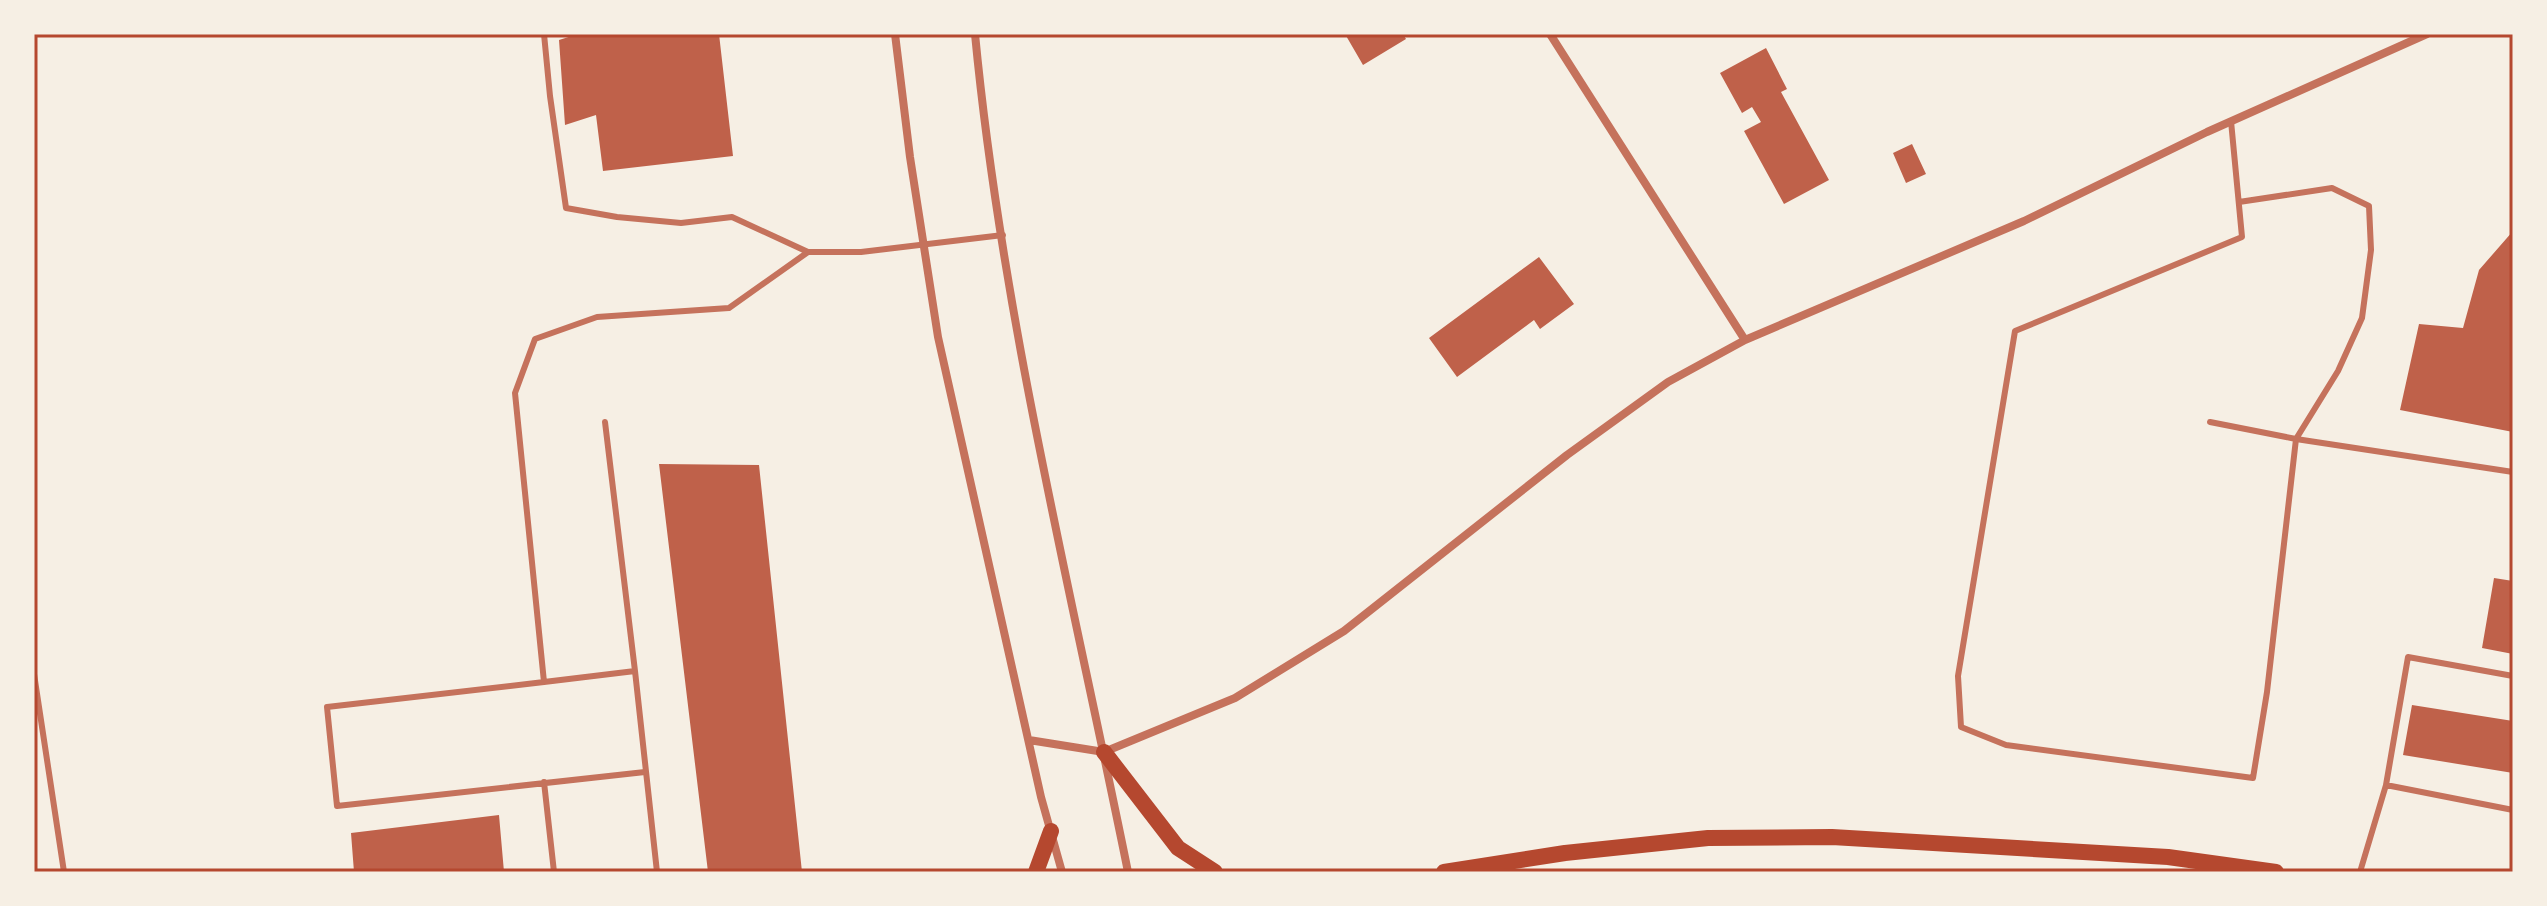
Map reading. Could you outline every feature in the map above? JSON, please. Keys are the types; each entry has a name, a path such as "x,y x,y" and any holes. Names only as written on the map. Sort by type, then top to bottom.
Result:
{"main road":[{"path":"1104,752 1178,848 1215,872"},
{"path":"1036,872 1051,831"},
{"path":"1444,872 1565,853 1708,838 1832,837 2168,857 2276,872"}],"street":[{"path":"895,34 938,337 1062,872"},
{"path":"975,34 1003,235 1042,457 1128,872"},
{"path":"1550,34 1745,340"},
{"path":"1029,740 1104,752 1235,698 1332,639 1408,583 1567,455 1668,382 1745,340 2024,221 2231,121 2427,34"}],"lane":[{"path":"544,34 566,208 681,223 732,217 808,252 861,252 1003,235"},
{"path":"2231,121 2242,237 2015,331 1958,676 1961,727 2006,745 2253,778 2267,692 2296,439 2338,371 2362,318 2371,250 2369,206 2332,188 2239,202"},
{"path":"544,682 515,393 535,339 597,317 729,308 808,252"},
{"path":"605,422 657,872"},
{"path":"2210,422 2296,439 2513,472"},
{"path":"2360,872 2386,785 2408,657 2513,676"},
{"path":"635,671 327,707 337,806 645,772"},
{"path":"34,674 64,872"},
{"path":"544,782 554,872"},
{"path":"2386,785 2513,810"}],"building":[{"path":"578,34 719,34 733,156 603,171 596,115 565,125 559,40"},
{"path":"1345,34 1403,34 1406,39 1363,65"},
{"path":"1766,48 1787,89 1781,92 1829,180 1784,204 1744,131 1761,122 1752,107 1742,113 1720,73"},
{"path":"1912,144 1926,174 1906,183 1893,153"},
{"path":"2513,231 2513,432 2400,410 2419,324 2463,328 2479,270"},
{"path":"1539,257 1574,304 1540,329 1534,320 1457,377 1429,338"},
{"path":"659,464 759,465 802,872 708,872"},
{"path":"2494,578 2513,581 2513,654 2482,648"},
{"path":"2412,705 2513,721 2513,773 2403,755"},
{"path":"499,815 504,872 354,872 351,833"}]}
